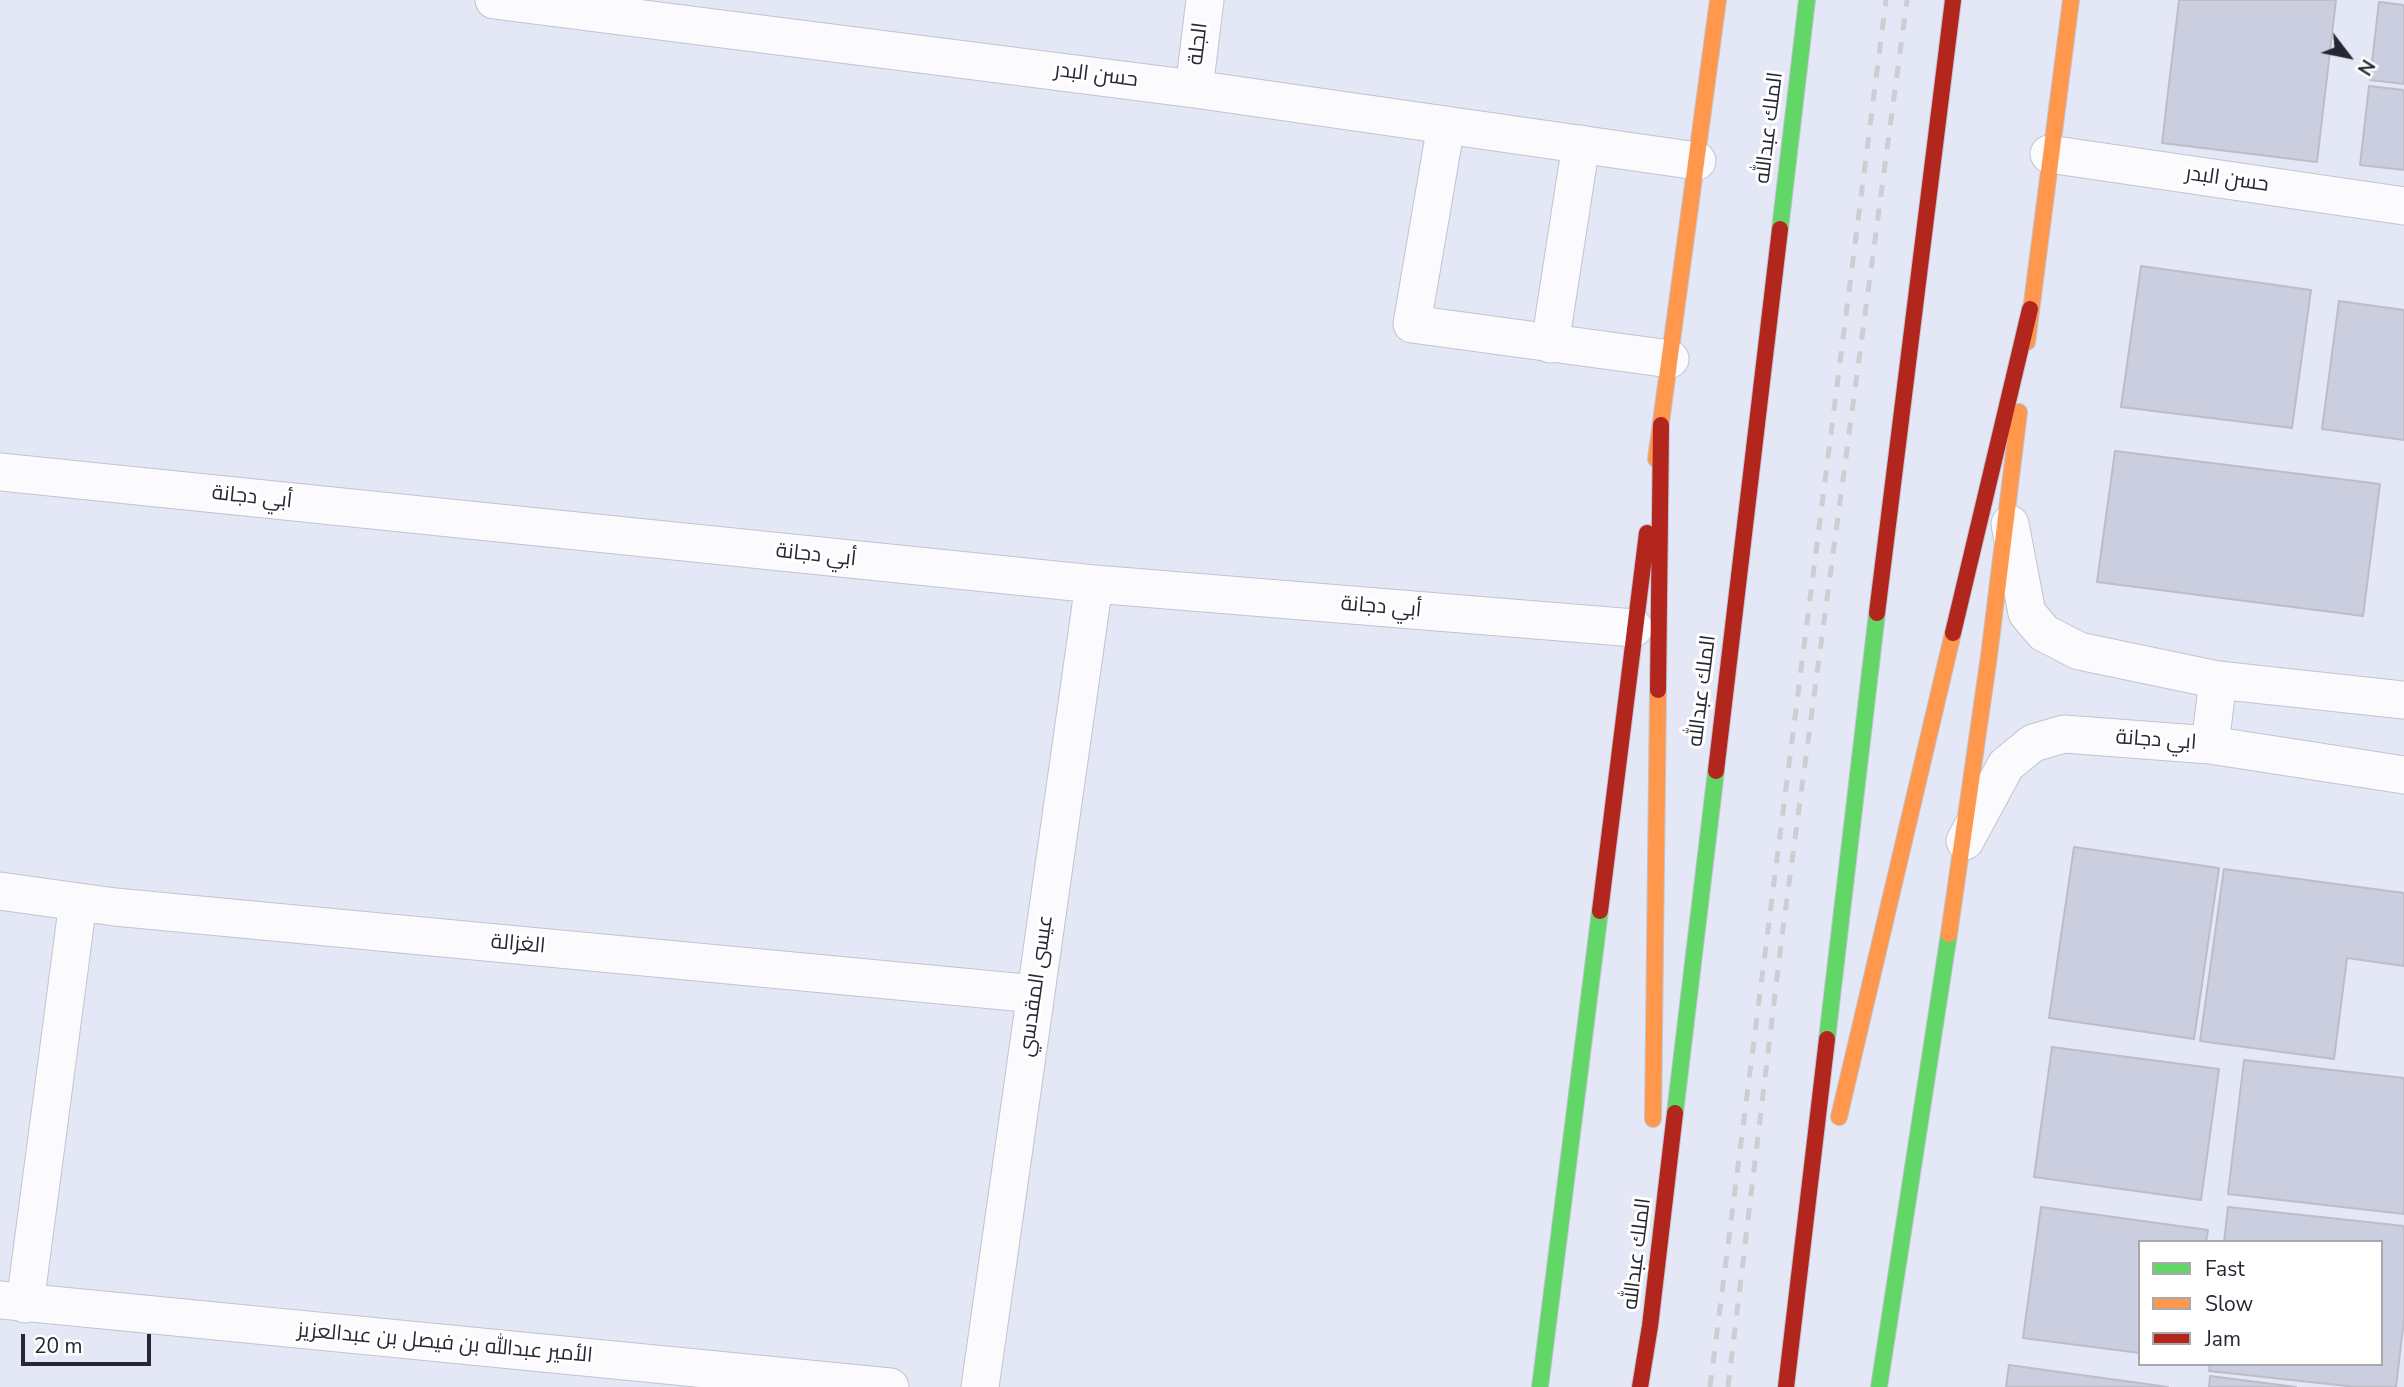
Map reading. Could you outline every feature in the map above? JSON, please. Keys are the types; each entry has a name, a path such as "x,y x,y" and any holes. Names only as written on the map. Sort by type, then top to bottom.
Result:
{"main road":[{"path":"1539,1387 1634,628 1698,161 1717,0"},
{"name":"الملك عبدالله","path":"1640,1387 1650,1325 1807,0"},
{"path":"1786,1387 1903,388 1953,0"},
{"path":"1879,1387 1962,845 2007,513 2049,154 2071,0"},
{"path":"1835,1134 2030,309"},
{"path":"1653,1132 1661,425"},
{"path":"1797,1297 1829,1161"},
{"path":"1650,1325 1652,1173"}],"street":[{"name":"حسن البدر","path":"494,0 1194,89 1698,161"},
{"name":"الجلة","path":"1194,89 1205,0"},
{"path":"1446,125 1412,324 1670,359"},
{"path":"1550,344 1581,144"},
{"name":"حسن البدر","path":"2049,154 2404,206"},
{"name":"أبي دجانة","path":"0,472 1094,584 1634,628"},
{"path":"2007,513 2027,613 2044,633 2079,651 2218,680 2404,700"},
{"name":"عيسى المقدسي","path":"980,1387 1094,584"},
{"path":"2210,745 2218,680"},
{"name":"ابي دجانة","path":"1962,845 2006,765 2033,743 2064,734 2210,745 2404,775"},
{"name":"الغزالة","path":"0,891 115,907 1036,994"},
{"path":"13,1302 78,902"},
{"name":"الأمير عبدالله بن فيصل بن عبدالعزيز","path":"13,1302 890,1387"}],"building":[{"path":"2179,0 2336,0 2317,162 2162,143"},
{"path":"2379,2 2404,5 2404,84 2370,80"},
{"path":"2369,86 2404,90 2404,170 2360,165"},
{"path":"2141,266 2311,290 2292,428 2121,407"},
{"path":"2339,301 2404,310 2404,440 2322,429"},
{"path":"2115,451 2380,484 2363,616 2097,582"},
{"path":"2074,847 2219,868 2194,1039 2049,1018"},
{"path":"2224,869 2404,893 2404,966 2347,958 2334,1059 2200,1041"},
{"path":"2052,1047 2219,1069 2201,1200 2034,1177"},
{"path":"2244,1060 2404,1078 2404,1214 2228,1194"},
{"path":"2041,1207 2208,1230 2206,1240 2138,1240 2138,1353 2023,1338"},
{"path":"2228,1207 2404,1226 2404,1319 2396,1387 2356,1387 2209,1371 2210,1366 2383,1366 2383,1240 2224,1240"},
{"path":"2009,1365 2168,1387 2006,1387"},
{"path":"2210,1376 2296,1387 2209,1387"}],"railway":[{"path":"1710,1387 1886,0"},
{"path":"1728,1387 1782,936 1907,0"}],"traffic: fast":[{"path":"1780,229 1807,0"},
{"path":"1827,1039 1877,613"},
{"path":"1675,1113 1716,771"},
{"path":"1540,1387 1600,911"},
{"path":"1879,1387 1949,934"}],"traffic: slow":[{"path":"1656,459 1718,0"},
{"path":"2027,342 2071,0"},
{"path":"1949,934 1989,656 2019,412"},
{"path":"1839,1117 1953,633"},
{"path":"1653,1119 1658,690"}],"traffic: jam":[{"path":"1877,613 1953,0"},
{"path":"1716,771 1780,229"},
{"path":"1953,633 2030,309"},
{"path":"1658,690 1661,425"},
{"path":"1600,911 1647,533"},
{"path":"1786,1387 1827,1039"},
{"path":"1640,1387 1650,1326 1675,1113"}]}
